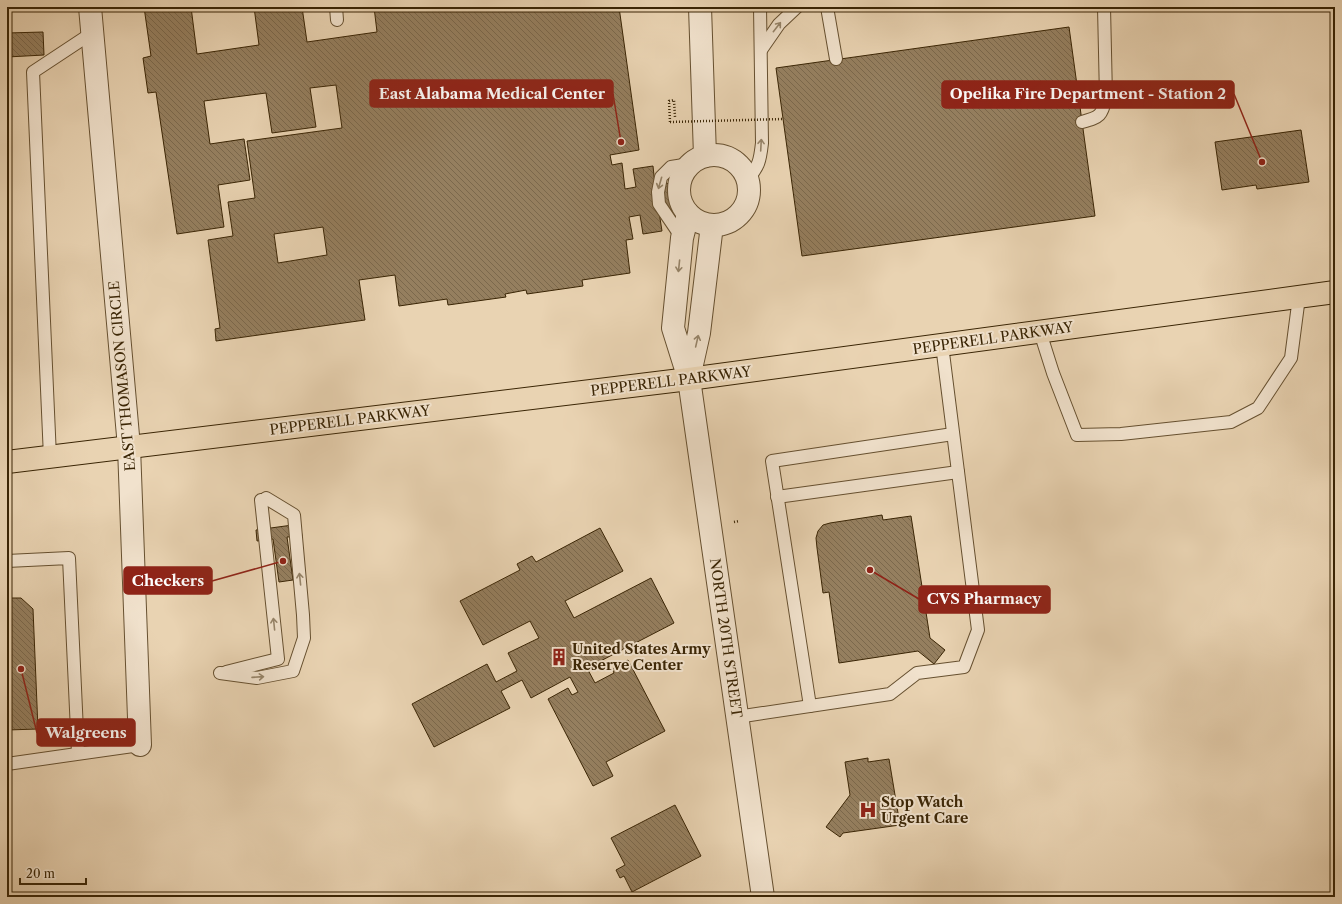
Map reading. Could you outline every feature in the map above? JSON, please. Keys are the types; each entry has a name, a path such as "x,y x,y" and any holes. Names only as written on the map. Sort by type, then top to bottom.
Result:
{"main road":[{"name":"PEPPERELL PARKWAY","path":"7,462 689,379 1335,292"}],"street":[{"name":"EAST THOMASON CIRCLE","path":"90,7 129,447 140,745"},
{"path":"697,160 700,7"},
{"path":"716,155 726,158 735,163 742,170 747,180 749,191 746,202 741,211 733,219 723,224 712,225 695,220 688,214 682,205 679,194 679,183 683,173 697,160 716,155"},
{"path":"688,214 682,238 673,328 689,379"},
{"path":"689,379 699,333 712,225"},
{"name":"NORTH 20TH STREET","path":"689,379 763,897"}],"lane":[{"path":"336,7 337,20"},
{"path":"747,180 757,169 760,158 760,7"},
{"path":"761,50 779,24 797,7"},
{"path":"827,7 836,59"},
{"path":"1082,122 1096,118 1104,110 1106,97 1104,7"},
{"path":"50,457 33,72 92,33"},
{"path":"682,238 660,204 658,192 661,177 671,167 697,160"},
{"path":"1040,332 1053,373 1076,435 1121,434 1231,422 1258,408 1292,358 1299,297"},
{"path":"737,718 890,694 917,673 964,667 978,630 942,345"},
{"path":"810,706 772,461 953,434"},
{"path":"777,497 958,472"},
{"path":"263,499 294,515 304,638 293,671 257,678 220,673 278,659 263,499"},
{"path":"7,561 70,558 78,753"},
{"path":"7,764 140,745"}],"path":[{"path":"675,117 674,100 669,101 670,122 783,119"},
{"path":"734,522 739,521"}],"building":[{"path":"144,7 191,7 197,54 259,45 254,7 302,7 307,42 377,32 374,7 619,7 639,150 610,155 612,165 622,163 625,189 636,187 633,169 653,166 655,185 671,183 675,210 659,212 662,231 643,234 640,215 629,217 633,239 626,240 630,273 582,280 583,286 527,294 526,290 505,294 506,297 448,305 447,299 399,306 395,275 359,280 365,320 216,341 215,329 220,328 208,240 233,236 228,202 255,198 247,141 342,128 336,85 310,88 316,127 272,133 266,93 204,101 210,144 244,139 250,180 218,185 224,227 177,234 156,92 148,93 143,58 151,56","holes":["323,227 327,255 278,263 274,234"]},
{"path":"1069,27 1095,216 802,256 776,68"},
{"path":"43,32 44,55 7,57 7,33"},
{"path":"1301,130 1309,182 1257,189 1256,185 1222,190 1215,142"},
{"path":"882,515 883,520 911,516 930,638 945,650 934,664 918,651 839,663 829,592 823,593 816,538 818,531 823,525 830,523"},
{"path":"300,524 302,536 287,537 293,580 279,582 273,539 257,541 256,530"},
{"name":"United States Army Reserve Center","path":"600,528 623,571 565,601 574,618 651,578 674,623 587,668 595,683 614,673 612,669 628,660 665,731 606,762 613,776 593,786 548,699 568,688 572,695 578,692 570,677 531,698 522,680 501,691 510,708 434,747 412,704 487,664 496,682 517,671 508,653 539,638 530,621 483,645 460,601 520,570 517,564 532,556 536,562"},
{"path":"7,598 21,598 33,609 38,729 7,730"},
{"name":"Stop Watch Urgent Care","path":"868,758 868,762 889,759 900,825 843,833 840,837 826,827 850,795 845,762"},
{"path":"675,805 701,856 632,892 624,876 620,878 616,870 625,865 611,838"}],"place":[{"name":"East Alabama Medical Center","path":"621,142"},
{"name":"Opelika Fire Department - Station 2","path":"1262,162"},
{"name":"Checkers","path":"283,561"},
{"name":"CVS Pharmacy","path":"870,570"},
{"name":"United States Army Reserve Center","path":"559,657"},
{"name":"Walgreens","path":"21,669"},
{"name":"Stop Watch Urgent Care","path":"868,810"}]}
